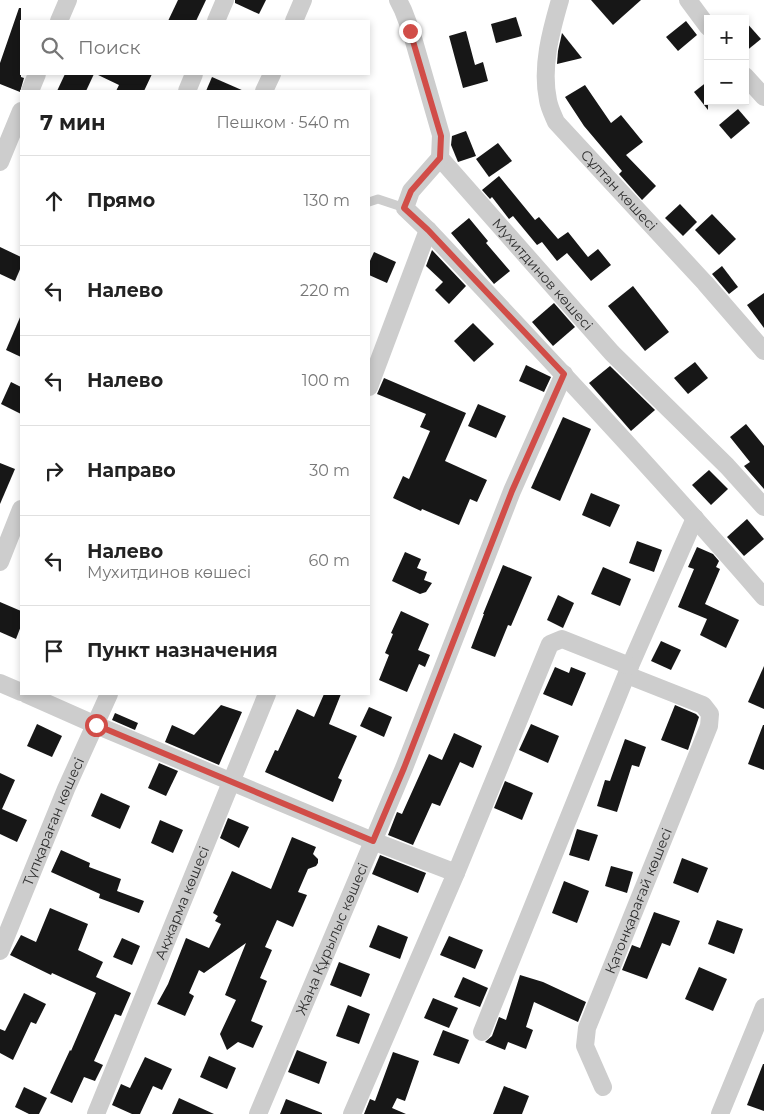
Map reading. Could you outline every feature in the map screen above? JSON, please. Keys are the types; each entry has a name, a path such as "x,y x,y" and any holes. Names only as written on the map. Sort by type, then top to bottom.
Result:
{"street":[{"path":"59,20 68,0"},
{"path":"216,20 225,0"},
{"path":"294,20 303,0"},
{"path":"398,0 410,31 441,136 440,158 411,191 404,208 428,230 564,374 696,518 764,597"},
{"name":"Сұлтан көшесі","path":"560,0 549,37 546,79 548,100 556,122 705,283 764,351"},
{"path":"688,0 704,22"},
{"path":"30,90 37,75"},
{"path":"187,90 194,75"},
{"path":"264,90 272,75"},
{"path":"749,80 764,97"},
{"path":"0,162 20,113"},
{"name":"Мухитдинов көшесі","path":"440,158 612,353 727,466 764,507"},
{"path":"370,384 428,230"},
{"name":"Жаңа Құрылыс көшесі","path":"258,1114 404,768 512,491 564,374"},
{"path":"0,562 20,512"},
{"path":"482,1032 628,670 696,518"},
{"path":"352,1114 456,873 550,644 562,639 628,670"},
{"name":"Қатонқарағай көшесі","path":"603,1087 584,1046 588,1028 709,726 710,714 703,705 628,670"},
{"path":"0,683 20,692"},
{"path":"28,695 373,841 456,873"},
{"name":"Түпқараған көшесі","path":"0,951 66,789 109,695"},
{"name":"Ақжарма көшесі","path":"96,1114 267,695"},
{"path":"720,1114 764,1007"}],"lane":[{"path":"370,202 378,199 404,208"}],"building":[{"path":"178,0 206,0 196,20 168,20"},
{"path":"235,0 266,0 259,14 235,3"},
{"path":"591,0 641,0 613,25"},
{"path":"19,8 21,8 20,75 24,78 20,92 0,84 0,63"},
{"path":"516,17 522,36 496,43 491,24"},
{"path":"686,21 697,35 678,51 666,37"},
{"path":"749,26 761,39 749,49"},
{"path":"466,31 475,65 483,62 488,81 463,88 449,36"},
{"path":"562,33 582,58 557,64"},
{"path":"65,75 94,75 86,90 57,90"},
{"path":"98,75 152,75 144,90 116,90 119,85"},
{"path":"212,77 242,90 206,90"},
{"path":"704,84 704,105 694,92"},
{"path":"585,85 611,123 621,115 643,142 626,155 656,186 642,200 619,174 622,171 584,126 565,97"},
{"path":"738,109 750,123 731,139 719,125"},
{"path":"466,131 476,156 458,162 451,145 452,136"},
{"path":"498,143 512,161 489,177 476,159"},
{"path":"499,176 535,220 539,217 558,239 568,232 588,257 598,249 611,265 591,281 567,253 557,261 542,242 537,245 513,216 509,219 492,197 490,199 482,190"},
{"path":"680,204 697,222 683,236 665,218"},
{"path":"712,214 736,239 719,255 695,230"},
{"path":"469,218 488,241 486,243 510,271 494,284 451,233"},
{"path":"0,247 20,257 20,269 15,281 0,274"},
{"path":"432,250 466,286 449,304 435,290 443,282 426,266"},
{"path":"374,252 396,262 387,283 370,275 370,261"},
{"path":"722,266 738,287 729,294 712,274"},
{"path":"633,286 669,332 645,351 608,306"},
{"path":"764,293 764,328 747,305"},
{"path":"554,303 575,327 553,346 532,322"},
{"path":"20,317 20,357 6,350"},
{"path":"473,323 494,344 474,362 454,341"},
{"path":"695,362 708,378 688,394 674,378"},
{"path":"526,365 551,377 544,392 519,381"},
{"path":"610,366 655,410 631,431 589,383"},
{"path":"384,378 466,413 445,461 487,480 477,502 470,499 459,525 393,498 403,476 409,479 430,431 420,427 426,414 377,394"},
{"path":"11,382 20,386 20,414 1,404"},
{"path":"478,404 506,416 496,438 468,426"},
{"path":"563,417 591,429 560,501 531,488"},
{"path":"746,424 764,446 764,489 744,466 750,462 730,437"},
{"path":"0,463 15,469 0,504"},
{"path":"709,470 728,489 711,505 692,485"},
{"path":"591,493 620,505 610,527 582,515"},
{"path":"747,519 764,539 744,556 727,537"},
{"path":"637,541 662,550 654,572 629,563"},
{"path":"697,547 713,554 719,561 716,567 720,569 705,604 739,620 726,648 700,635 707,619 678,607 694,569 688,567"},
{"path":"405,552 421,559 417,568 427,572 424,580 432,583 426,592 420,594 392,581"},
{"path":"503,565 532,577 511,626 508,625 495,657 471,648"},
{"path":"603,567 631,579 620,606 591,594"},
{"path":"558,595 574,603 563,628 547,620"},
{"path":"0,602 20,611 20,629 16,639 0,632"},
{"path":"401,611 429,624 418,650 430,655 425,667 419,664 407,692 379,680 389,655 385,653 393,634 391,633"},
{"path":"661,641 681,650 671,670 651,661"},
{"path":"764,666 764,709 748,702"},
{"path":"555,667 569,673 571,667 586,673 572,706 543,694"},
{"path":"324,695 341,695 329,724 357,736 338,778 342,780 333,802 265,772 275,750 278,751 297,709 314,717"},
{"path":"221,705 242,712 219,765 165,742 172,725 194,735"},
{"path":"675,705 699,717 688,750 661,740"},
{"path":"369,707 392,717 384,737 360,726"},
{"path":"115,713 138,723 135,730 112,720"},
{"path":"37,724 62,736 52,757 27,746"},
{"path":"531,724 559,736 548,763 519,750"},
{"path":"764,725 764,770 748,764"},
{"path":"454,733 482,746 473,768 460,762 440,806 432,803 413,845 388,835 397,812 402,814 429,754 442,760"},
{"path":"625,739 646,747 639,767 632,765 617,812 597,806 605,780 610,781"},
{"path":"159,763 178,771 166,796 148,788"},
{"path":"0,773 15,780 2,809 27,820 17,842 0,834"},
{"path":"505,781 533,793 522,820 494,808"},
{"path":"101,793 130,806 120,829 91,816"},
{"path":"228,818 249,827 239,848 220,838"},
{"path":"160,820 183,830 173,853 151,843"},
{"path":"577,829 598,835 589,861 569,855"},
{"path":"292,837 316,847 313,854 318,859 318,863 316,866 308,869 298,892 307,895 293,927 277,920 265,947 272,950 260,978 267,981 251,1021 263,1026 253,1048 238,1042 227,1050 220,1034 236,1000 225,995 246,943 204,973 199,970 189,993 194,996 185,1016 157,1004 168,984 186,938 209,948 221,924 215,921 218,916 213,913 232,871 271,889"},
{"path":"61,850 90,863 89,867 121,879 117,891 144,901 139,913 99,898 100,894 51,872"},
{"path":"380,855 426,873 418,893 372,874"},
{"path":"682,858 708,868 698,893 673,883"},
{"path":"611,866 633,872 627,893 605,886"},
{"path":"564,881 589,891 577,923 552,913"},
{"path":"50,908 88,924 78,950 103,962 96,977 131,993 121,1016 115,1014 94,1061 103,1065 95,1081 84,1077 72,1103 50,1093 71,1051 96,993 52,973 51,975 10,955 21,935 36,942"},
{"path":"654,912 680,921 670,946 662,943 647,979 622,970 632,945 640,948"},
{"path":"717,920 743,929 734,954 708,944"},
{"path":"378,925 408,937 400,959 369,947"},
{"path":"449,936 483,950 475,969 440,955"},
{"path":"122,938 140,946 132,965 113,957"},
{"path":"339,962 370,974 361,997 330,985"},
{"path":"699,967 727,979 713,1011 685,999"},
{"path":"520,975 543,982 586,1002 578,1022 534,1002 526,1027 533,1030 526,1049 508,1042 505,1050 485,1042 492,1036 499,1017 506,1020"},
{"path":"463,977 488,988 480,1007 454,997"},
{"path":"24,993 46,1004 36,1024 31,1022 13,1060 0,1053 0,1029 5,1031"},
{"path":"433,998 458,1008 449,1028 424,1018"},
{"path":"348,1005 370,1014 359,1044 336,1036"},
{"path":"443,1030 469,1040 459,1064 433,1055"},
{"path":"297,1050 327,1062 319,1084 288,1072"},
{"path":"393,1052 419,1061 405,1101 397,1098 392,1108 406,1114 364,1114 370,1099 375,1101"},
{"path":"209,1056 236,1068 227,1089 200,1077"},
{"path":"145,1057 172,1069 162,1090 153,1086 140,1114 132,1114 112,1105 121,1084 130,1088"},
{"path":"764,1064 764,1111 747,1105"},
{"path":"504,1086 529,1096 522,1114 493,1114"},
{"path":"24,1087 47,1098 39,1114 29,1114 15,1107"},
{"path":"179,1098 214,1114 172,1114"},
{"path":"286,1099 322,1113 322,1114 280,1114"}],"route":[{"path":"96,725 373,841 404,768 512,491 564,374 428,230 404,208 411,191 440,158 441,136 410,31"}]}
